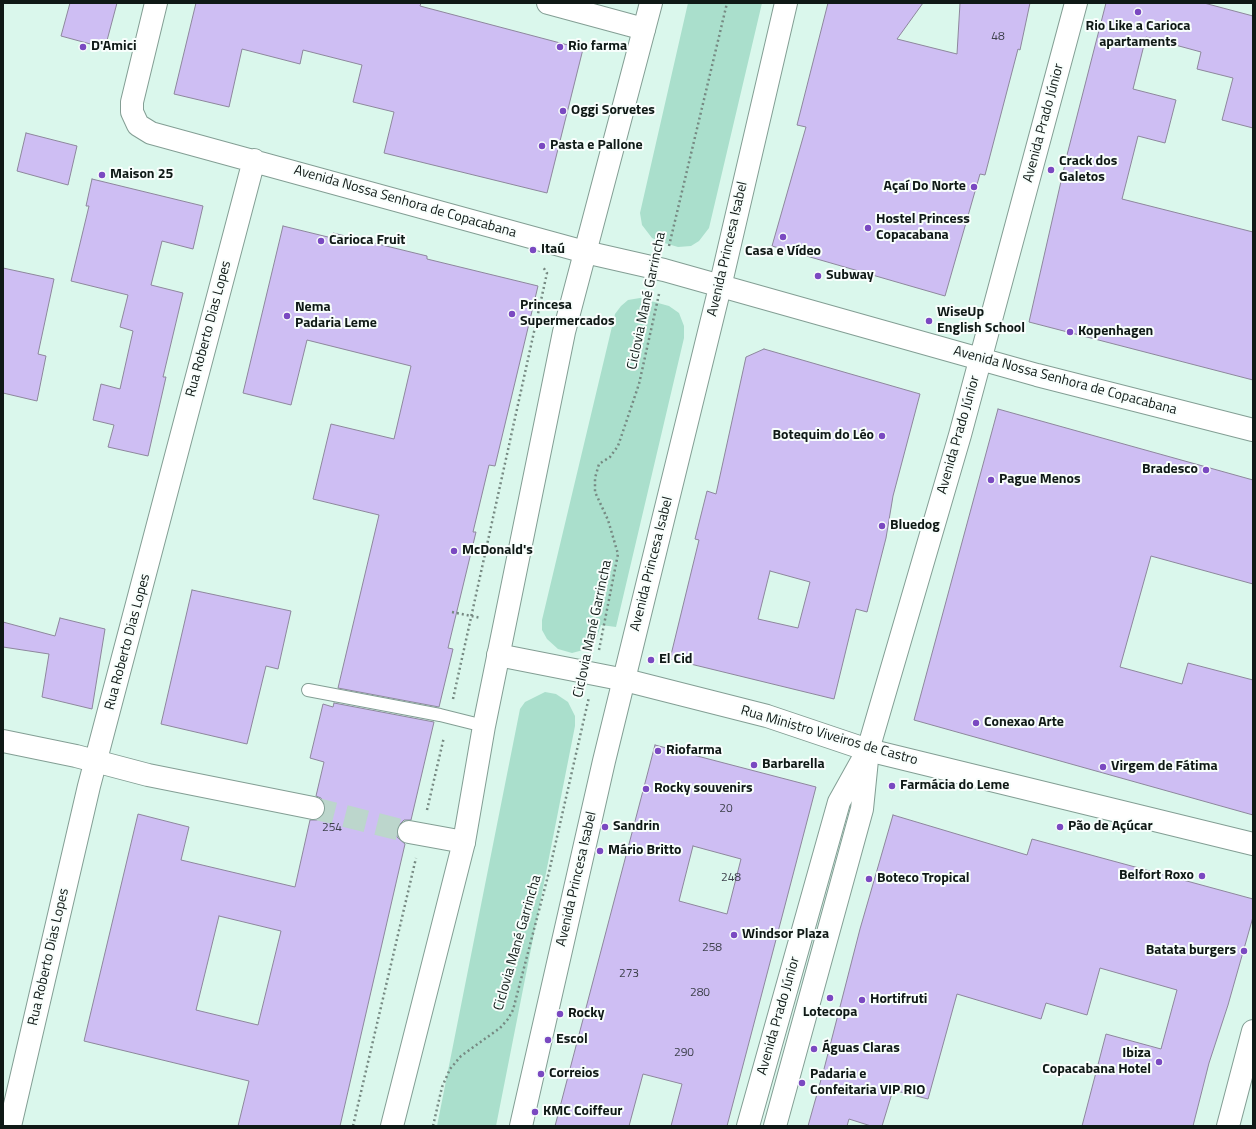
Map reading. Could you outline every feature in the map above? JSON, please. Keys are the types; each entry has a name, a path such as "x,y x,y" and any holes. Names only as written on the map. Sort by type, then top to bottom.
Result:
{"main road":[{"name":"Avenida Nossa Senhora de Copacabana","path":"156,3 132,102 132,112 138,125 151,133 585,252 664,270 720,287 980,358 1253,430"},
{"path":"548,3 644,29"},
{"path":"392,1126 464,842 484,726 564,332 651,3"},
{"name":"Avenida Princesa Isabel","path":"521,1126 603,766 720,287 786,3"},
{"name":"Avenida Prado Júnior","path":"775,1126 862,809 868,750 960,435 1076,3"},
{"name":"Rua Roberto Dias Lopes","path":"10,1126 89,786 97,761 254,160"},
{"name":"Rua Ministro Viveiros de Castro","path":"498,655 625,680 767,716 868,750 1253,844"},
{"path":"3,741 97,761 148,775 313,808"},
{"name":"Avenida Prado Júnior","path":"748,1126 839,802 868,750"},
{"path":"415,833 464,842"},
{"path":"1228,1126 1253,1031"}],"lane":[{"path":"308,690 449,717 484,726"}],"path":[{"name":"Ciclovia Mané Garrincha","path":"433,1126 442,1087 450,1069 461,1056 500,1028 508,1019 513,1010 549,872 595,673 618,554 608,520 595,492 595,478 599,464 610,457 618,446 639,384 664,270 727,3"},
{"path":"354,1126 415,833 449,717 547,273 545,269 536,265"},
{"path":"452,612 505,622"}],"green space":[{"path":"688,3 762,3 709,228 699,241 691,246 678,247 652,238 642,225 640,213"},
{"path":"640,298 669,306 679,313 684,326 684,338 616,627 601,625 596,640 587,649 572,653 558,649 547,639 542,630 542,620 615,314 628,300"},
{"path":"545,692 556,694 568,702 575,716 575,726 496,1126 437,1126 520,709 525,702"}],"building":[{"path":"70,3 117,3 105,48 61,36"},
{"path":"196,3 421,3 420,6 583,49 547,193 384,153 394,112 353,102 362,65 303,50 300,64 242,49 229,107 174,94"},
{"path":"828,3 923,3 897,39 957,54 960,3 1030,3 1020,50 1018,49 985,175 980,174 945,296 772,246 806,127 797,125"},
{"path":"1106,3 1204,3 1253,16 1253,128 1222,120 1233,78 1197,69 1201,52 1146,37 1133,89 1176,100 1165,143 1138,136 1122,199 1253,232 1253,380 1029,322 1067,155"},
{"path":"26,133 77,146 68,185 17,171"},
{"path":"92,179 203,206 193,249 162,241 151,285 183,293 163,377 166,377 148,456 108,447 114,425 93,420 101,384 120,389 133,331 120,327 128,295 71,281 89,206 86,206"},
{"path":"283,226 332,238 333,233 427,256 427,259 538,286 495,466 489,465 473,532 476,532 448,648 453,649 439,707 338,688 379,515 313,499 331,424 394,439 411,366 307,340 291,405 243,393"},
{"path":"3,268 54,279 38,354 46,356 37,401 3,393"},
{"path":"764,349 920,394 893,496 886,538 867,612 856,609 834,699 670,659 699,540 695,539 707,491 716,494 746,357","holes":["770,571 810,582 798,628 758,619"]},
{"path":"998,409 1253,480 1253,584 1151,556 1120,667 1182,684 1188,663 1253,680 1253,815 914,720"},
{"path":"192,590 291,611 278,669 266,666 247,744 161,724"},
{"path":"60,618 105,629 92,709 42,697 49,654 3,647 3,622 55,636"},
{"path":"334,703 434,722 411,820 404,820 397,829 397,837 405,844 340,1126 238,1126 249,1081 84,1041 138,814 189,827 181,860 295,887 310,820 317,820 323,816 325,811 325,804 321,798 316,796 324,762 310,758 323,704 333,707","holes":["219,916 281,931 258,1025 196,1010"]},
{"path":"655,745 816,787 727,1126 671,1126 682,1084 643,1074 629,1126 555,1126","holes":["693,846 741,859 727,914 679,901"]},
{"path":"893,815 1027,855 1032,839 1253,899 1253,917 1228,1005 1209,1063 1193,1126 1082,1126 1106,1034 1161,1049 1177,990 1100,968 1087,1015 1046,1003 1041,1019 957,994 928,1099 893,1090 882,1126 871,1126 849,1119 847,1126 808,1126 860,929"}],"tunnel":[{"path":"313,808 409,832"}],"place":[{"name":"Rio Like a Carioca apartaments","path":"1138,12"},
{"name":"D'Amici","path":"83,47"},
{"name":"Rio farma","path":"560,47"},
{"name":"Oggi Sorvetes","path":"563,111"},
{"name":"Pasta e Pallone","path":"542,146"},
{"name":"Crack dos Galetos","path":"1051,170"},
{"name":"Maison 25","path":"102,175"},
{"name":"Açaí Do Norte","path":"974,187"},
{"name":"Hostel Princess Copacabana","path":"868,228"},
{"name":"Casa e Vídeo","path":"783,237"},
{"name":"Carioca Fruit","path":"321,241"},
{"name":"Itaú","path":"533,250"},
{"name":"Subway","path":"818,276"},
{"name":"Princesa Supermercados","path":"512,314"},
{"name":"Nema Padaria Leme","path":"287,316"},
{"name":"WiseUp English School","path":"929,321"},
{"name":"Kopenhagen","path":"1070,332"},
{"name":"Botequim do Léo","path":"882,436"},
{"name":"Bradesco","path":"1206,470"},
{"name":"Pague Menos","path":"991,480"},
{"name":"Bluedog","path":"882,526"},
{"name":"McDonald's","path":"454,551"},
{"name":"El Cid","path":"651,660"},
{"name":"Conexao Arte","path":"976,723"},
{"name":"Riofarma","path":"658,751"},
{"name":"Barbarella","path":"754,765"},
{"name":"Virgem de Fátima","path":"1103,767"},
{"name":"Farmácia do Leme","path":"892,786"},
{"name":"Rocky souvenirs","path":"646,789"},
{"name":"Sandrin","path":"605,827"},
{"name":"Pão de Açúcar","path":"1060,827"},
{"name":"Mário Britto","path":"600,851"},
{"name":"Belfort Roxo","path":"1202,876"},
{"name":"Boteco Tropical","path":"869,879"},
{"name":"Windsor Plaza","path":"734,935"},
{"name":"Batata burgers","path":"1244,951"},
{"name":"Lotecopa","path":"830,998"},
{"name":"Hortifruti","path":"862,1000"},
{"name":"Rocky","path":"560,1014"},
{"name":"Escol","path":"548,1040"},
{"name":"Águas Claras","path":"814,1049"},
{"name":"Ibiza Copacabana Hotel","path":"1159,1062"},
{"name":"Correios","path":"541,1074"},
{"name":"Padaria e Confeitaria VIP RIO","path":"802,1083"},
{"name":"KMC Coiffeur","path":"535,1112"}]}
